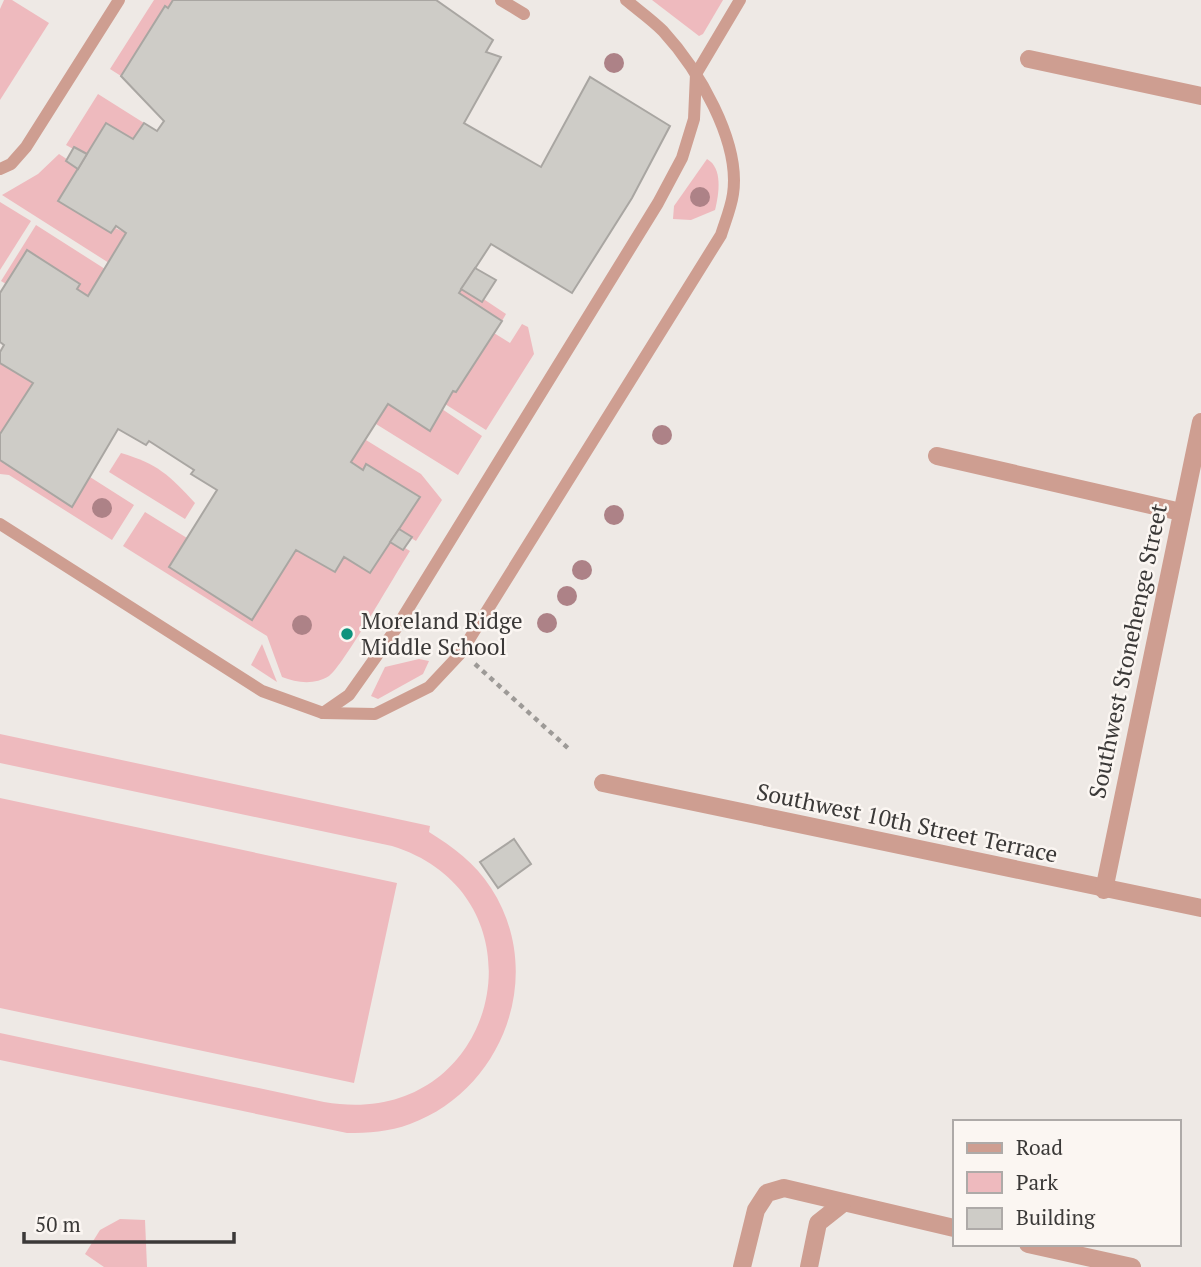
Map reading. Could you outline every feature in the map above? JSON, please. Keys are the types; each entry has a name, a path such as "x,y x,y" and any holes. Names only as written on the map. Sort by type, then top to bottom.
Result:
{"street":[{"path":"1029,59 1201,96"},
{"name":"Southwest Stonehenge Street","path":"1104,890 1201,422"},
{"path":"937,456 1181,512"},
{"name":"Southwest 10th Street Terrace","path":"604,783 1104,890 1201,908"},
{"path":"742,1267 756,1210 767,1193 784,1188 842,1204 953,1228"},
{"path":"809,1267 818,1223 842,1204"},
{"path":"1037,1246 1132,1267"}],"lane":[{"path":"0,169 11,163 26,147 119,0"},
{"path":"501,0 524,14"},
{"path":"0,524 262,691 323,713 375,714 429,687 460,654 721,235 734,192 730,155 714,106 695,74 662,31 626,0"},
{"path":"323,713 349,695 395,630 658,203 682,158 694,119 695,74 740,0"}],"path":[{"path":"471,661 569,749"}],"green space":[{"path":"4,0 12,0 49,23 0,100 0,9"},
{"path":"154,0 173,0 168,8 165,6 121,76 110,69"},
{"path":"652,0 723,0 703,34 699,36"},
{"path":"98,94 144,123 133,139 106,123 86,156 66,145"},
{"path":"59,154 79,167 58,201 126,233 109,263 2,195 38,174"},
{"path":"707,159 718,175 715,210 691,220 673,219 674,206"},
{"path":"0,202 31,221 0,270"},
{"path":"36,225 105,269 88,296 77,289 80,284 27,250 6,284 1,281"},
{"path":"464,286 506,314 502,321 459,293"},
{"path":"522,324 528,327 534,354 486,430 445,404 453,391 456,392 494,333 510,343"},
{"path":"0,363 33,383 0,434"},
{"path":"388,404 430,430 442,409 482,436 458,475 376,424"},
{"path":"366,440 421,474 442,500 416,541 398,530 419,496 366,464 363,470 351,462"},
{"path":"121,453 154,466 186,493 195,503 185,519 109,472"},
{"path":"0,460 72,507 90,477 134,505 112,540 9,475 0,474"},
{"path":"145,512 187,538 169,567 252,619 296,550 335,572 344,557 370,573 392,540 410,551 336,669 324,679 300,682 282,677 267,636 123,546"},
{"path":"262,644 277,682 251,665"},
{"path":"419,659 429,661 423,674 378,699 371,696 385,667"},
{"path":"0,734 430,826 429,832 463,856 485,879 507,921 515,956 515,992 506,1026 491,1057 470,1085 442,1108 394,1129 347,1133 0,1060 0,1033 324,1102 384,1102 432,1082 466,1048 485,1004 488,957 474,911 443,873 392,846 0,763"},
{"path":"0,798 397,883 354,1083 0,1008"},
{"path":"120,1219 145,1220 147,1267 104,1267 85,1254 100,1230"}],"building":[{"name":"Moreland Ridge Middle School","path":"173,0 436,0 493,40 486,52 501,57 464,123 541,167 590,77 670,126 632,198 572,293 491,244 459,293 502,321 456,392 453,391 430,431 388,404 351,462 363,470 366,464 420,497 370,573 344,557 335,572 296,550 252,620 169,567 217,490 191,474 194,470 149,441 146,445 118,429 72,507 0,460 0,434 33,383 0,363 0,352 4,345 0,342 0,293 27,250 80,284 77,289 88,296 126,233 116,226 111,233 58,201 106,123 133,139 144,123 157,131 164,121 121,76 165,6 168,8"},
{"path":"74,147 87,154 78,169 66,161"},
{"path":"475,268 496,280 482,302 461,289"},
{"path":"399,529 412,537 403,550 390,542"},
{"path":"514,839 531,864 498,888 480,862"}],"place":[{"name":"Moreland Ridge Middle School","path":"347,634"}]}
